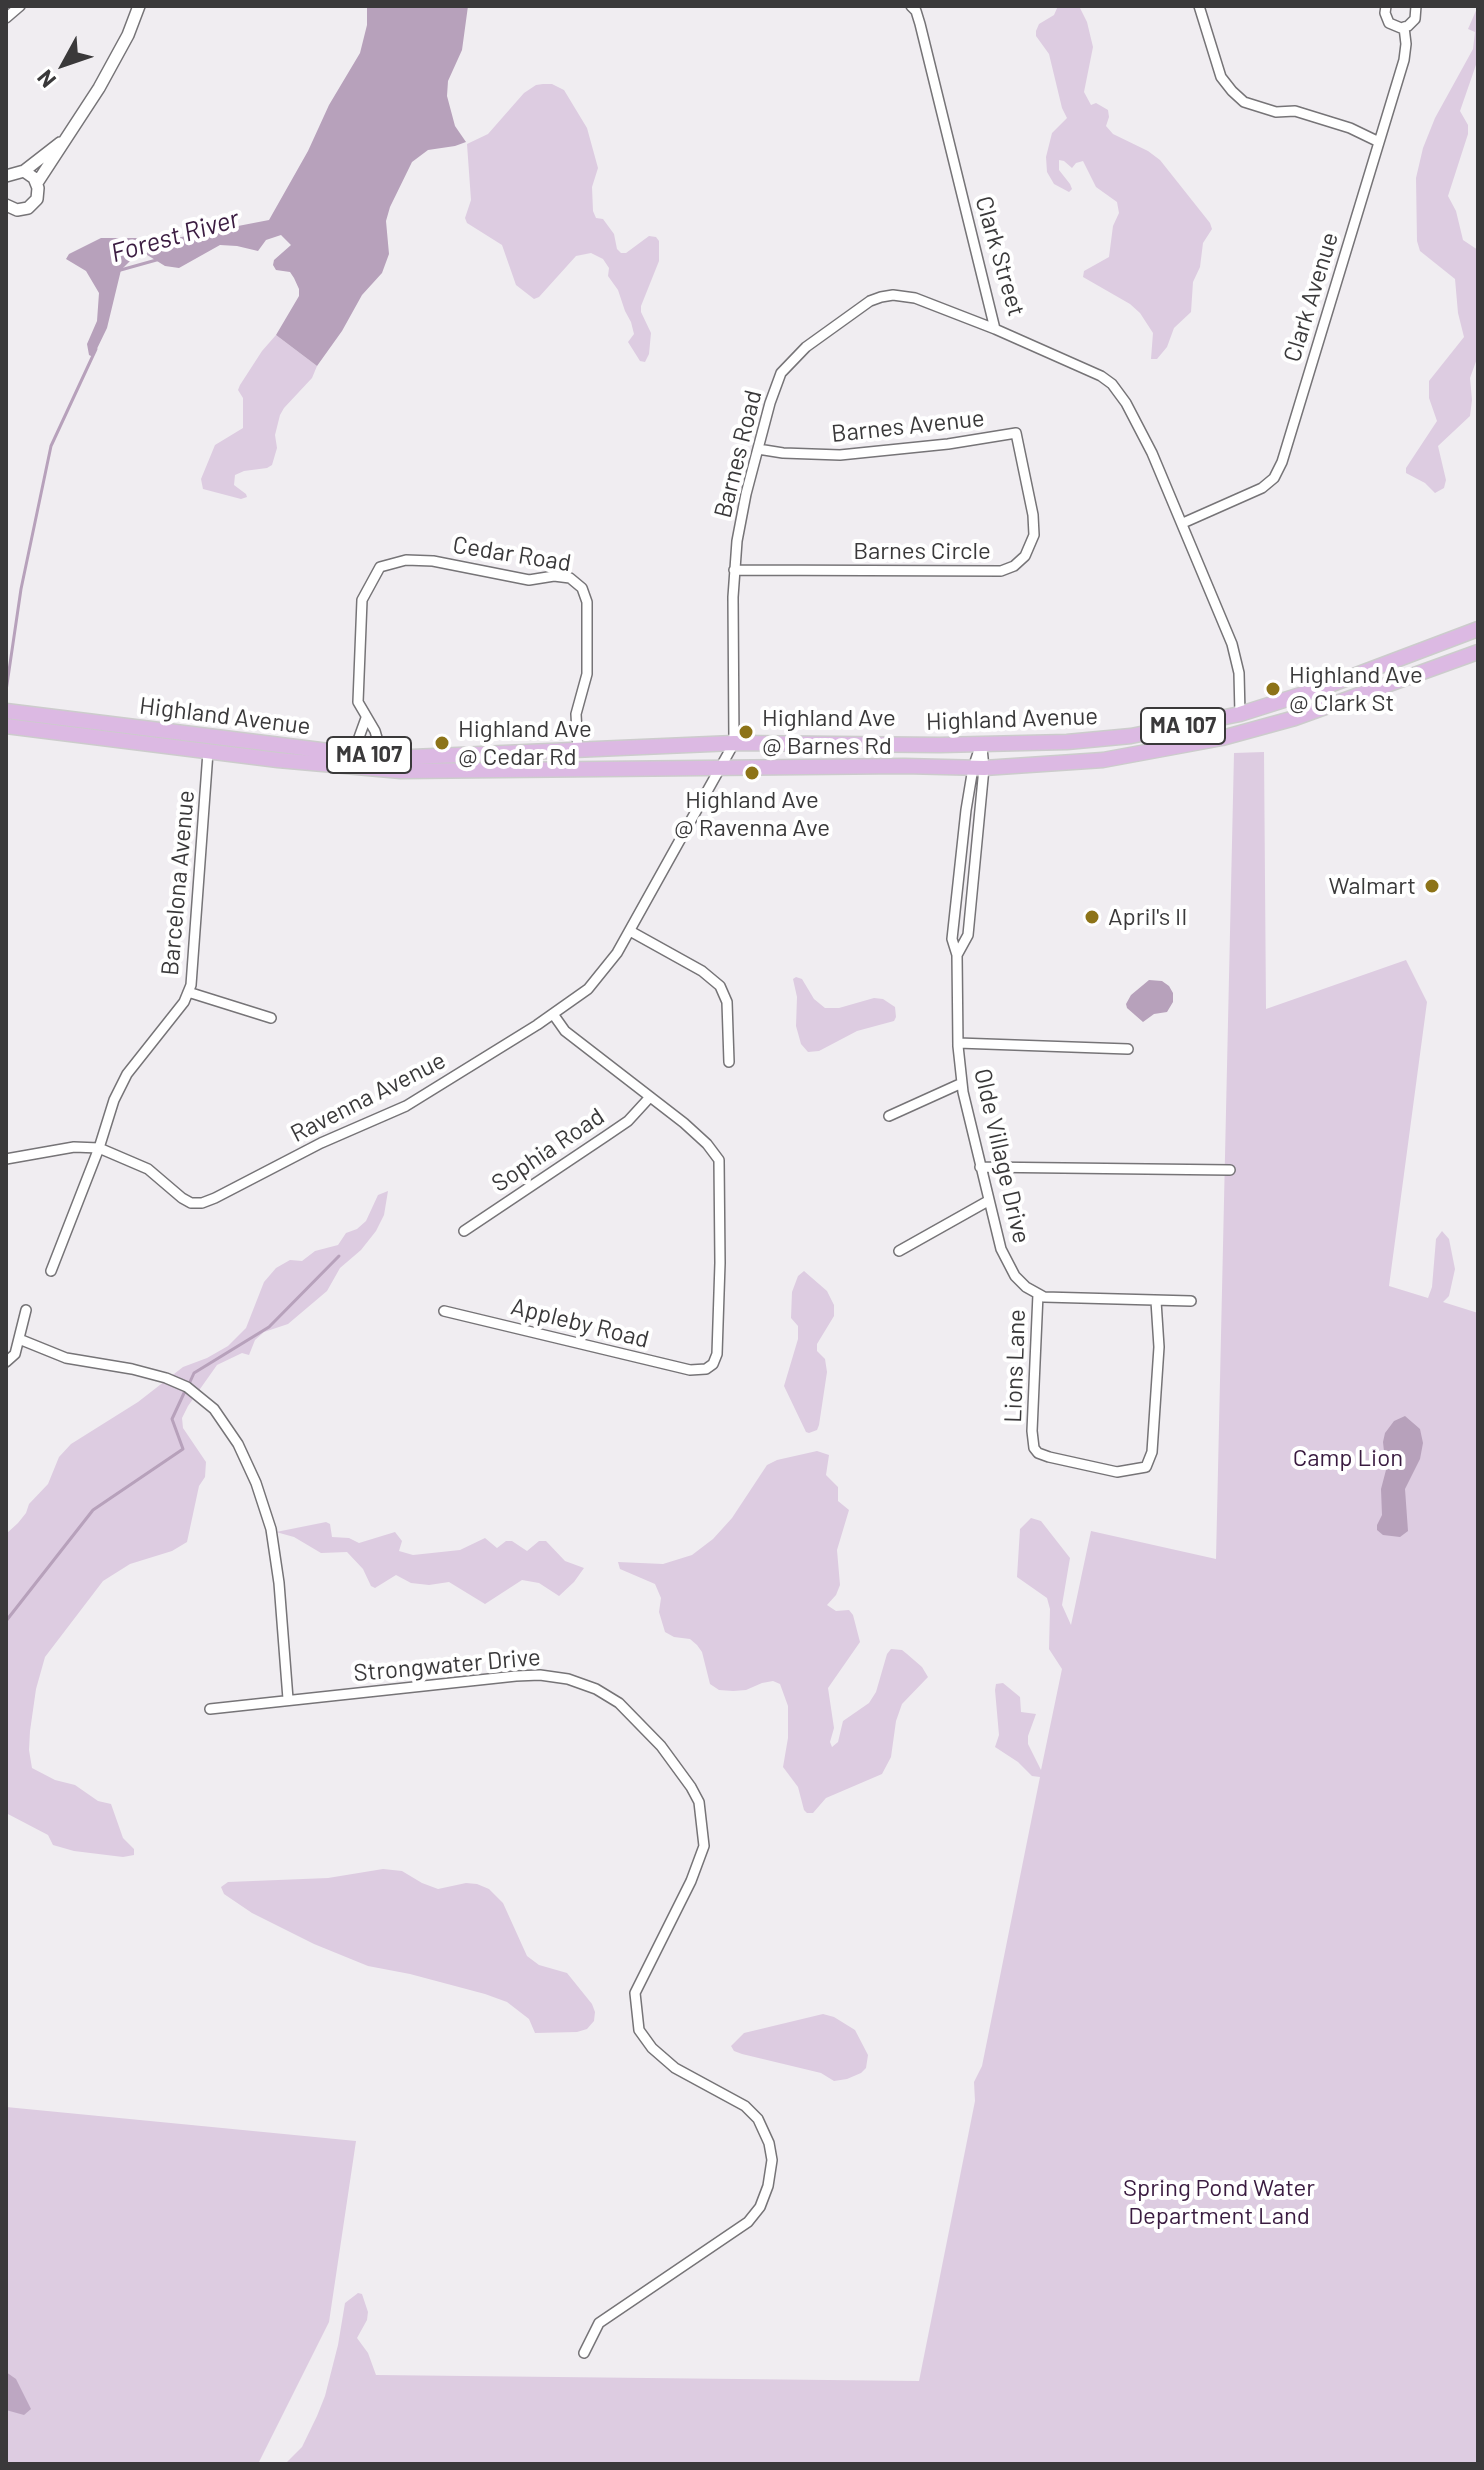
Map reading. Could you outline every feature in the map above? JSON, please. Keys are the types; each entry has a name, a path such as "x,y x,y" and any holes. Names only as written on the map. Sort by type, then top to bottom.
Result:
{"main road":[{"name":"Highland Avenue","path":"6,711 353,754 446,757 734,743 1067,742 1131,736 1240,714 1319,689 1478,629"},
{"name":"Highland Avenue","path":"6,726 208,752 401,771 978,768 1103,760 1222,738 1295,718 1478,652"}],"street":[{"path":"6,18 20,6"},
{"path":"9,211 23,210 33,204 38,194 37,183 99,88 128,35 139,6"},
{"name":"Clark Street","path":"911,6 920,24 995,329 1085,367 1112,384 1126,403 1183,523 1235,653 1240,714"},
{"path":"1199,6 1221,77 1244,102 1261,109 1295,111 1350,128 1379,142"},
{"path":"1386,6 1389,23 1398,28 1404,27"},
{"name":"Clark Avenue","path":"1183,523 1254,493 1269,483 1277,472 1404,60 1404,27 1415,19 1416,6"},
{"path":"12,172 64,141"},
{"path":"12,172 37,183"},
{"name":"Barnes Road","path":"734,743 734,570 740,521 773,389 788,363 870,301 893,295 915,298 995,329"},
{"name":"Barnes Avenue","path":"758,449 849,455 1016,433"},
{"name":"Barnes Circle","path":"734,570 1007,570 1025,556 1034,535 1033,515 1016,433"},
{"name":"Cedar Road","path":"382,755 375,731 358,702 362,600 380,567 406,560 433,561 529,580 570,578 582,588 587,602 587,674 576,714 578,751"},
{"path":"353,754 366,718"},
{"name":"Ravenna Avenue","path":"6,1159 74,1147 99,1148 148,1169 191,1203 202,1203 321,1143 406,1106 553,1014 598,979 630,931 734,743"},
{"name":"Olde Village Drive","path":"981,744 952,939 957,955 958,1043 962,1083 988,1201 1007,1264 1026,1287 1038,1294"},
{"name":"Barcelona Avenue","path":"51,1271 99,1148 114,1100 127,1074 184,1002 188,992 195,946 208,752"},
{"name":"Olde Village Drive","path":"957,955 968,935 978,768"},
{"path":"630,931 702,971 720,986 727,1002 729,1062"},
{"path":"188,992 271,1018"},
{"path":"553,1014 565,1031 650,1097"},
{"path":"958,1043 1128,1049"},
{"path":"889,1116 962,1083"},
{"name":"Sophia Road","path":"464,1231 606,1136 638,1111 650,1097"},
{"name":"Appleby Road","path":"444,1311 690,1370 706,1369 713,1364 719,1341 721,1170 715,1152 650,1097"},
{"path":"980,1167 1230,1170"},
{"path":"899,1251 988,1201"},
{"path":"1038,1294 1053,1298 1191,1301"},
{"name":"Lions Lane","path":"1038,1294 1032,1431 1034,1448 1049,1457 1117,1472 1146,1467 1152,1452 1159,1347 1156,1301"},
{"path":"6,1362 15,1354 26,1310"},
{"path":"19,1339 66,1358 166,1378 187,1387 214,1409 238,1444 256,1483 271,1529 279,1583 288,1699"},
{"name":"Strongwater Drive","path":"210,1709 516,1676 568,1679 596,1689 619,1703 661,1746 699,1802 704,1846 691,1881 635,1993 639,2030 652,2048 675,2068 745,2106 758,2119 769,2143 772,2160 768,2186 760,2207 748,2222 599,2323 584,2353"}],"green space":[{"path":"1058,6 1079,6 1087,22 1093,47 1084,92 1091,105 1096,103 1108,110 1106,126 1113,134 1160,160 1212,229 1203,243 1200,267 1193,282 1191,312 1174,328 1167,347 1157,359 1151,359 1153,333 1140,313 1083,277 1084,271 1109,257 1113,226 1119,213 1117,202 1096,187 1083,161 1072,168 1059,160 1059,170 1072,189 1069,192 1054,184 1047,172 1046,157 1052,133 1067,118 1049,54 1036,36 1036,31 1039,24 1054,15"},
{"path":"1478,6 1478,59 1460,111 1468,125 1468,134 1448,196 1456,211 1463,240 1478,250 1478,356 1470,378 1470,416 1438,446 1446,480 1444,488 1435,493 1425,483 1406,473 1406,468 1437,421 1429,398 1429,381 1464,337 1455,279 1420,251 1417,241 1416,178 1435,118 1473,49 1475,32 1468,29"},
{"path":"552,84 564,90 587,128 598,168 592,187 593,211 596,218 603,219 614,234 617,249 626,253 649,236 659,241 659,261 641,306 651,333 645,362 640,361 628,342 634,334 631,322 603,259 591,253 576,256 534,299 516,285 502,245 467,223 465,218 471,200 467,144 488,134 524,93 536,85"},
{"path":"276,335 317,366 312,378 280,415 272,465 235,475 234,485 247,497 241,499 203,489 201,479 215,445 243,428 240,385"},
{"name":"Spring Pond Water Department Land","path":"1264,752 1266,1009 1406,960 1427,1002 1389,1286 1428,1298 1432,1287 1436,1239 1442,1231 1449,1239 1455,1269 1449,1296 1443,1302 1478,1313 1478,2464 285,2464 302,2447 317,2416 338,2345 345,2303 358,2293 362,2294 368,2312 357,2338 368,2353 376,2375 919,2381 975,2101 974,2082 982,2066 1040,1777 1032,1776 995,1747 999,1735 996,1684 1003,1683 1020,1697 1021,1712 1036,1714 1028,1744 1041,1770 1062,1669 1049,1649 1050,1609 1047,1598 1017,1577 1020,1529 1031,1518 1041,1521 1070,1558 1062,1605 1071,1625 1091,1531 1216,1559 1234,753"},
{"path":"793,979 802,979 814,999 825,1008 883,999 895,1007 896,1017 894,1021 857,1031 819,1051 808,1052 801,1044 796,1026 797,997"},
{"path":"388,1191 384,1215 376,1231 361,1250 340,1268 327,1291 288,1324 264,1332 255,1340 249,1355 242,1353 217,1365 188,1406 182,1418 183,1428 206,1462 205,1477 199,1486 187,1542 172,1551 130,1564 103,1581 45,1657 36,1689 30,1731 32,1768 55,1780 75,1785 98,1801 111,1804 123,1838 134,1849 134,1855 123,1857 74,1851 53,1845 48,1835 6,1813 6,1534 48,1484 59,1457 71,1444 138,1402 183,1367 228,1346 246,1328 264,1282 276,1268 290,1260 302,1261 315,1251 338,1245 346,1233 366,1221 378,1195"},
{"path":"804,1271 827,1291 834,1305 834,1316 817,1344 817,1351 825,1359 827,1372 819,1425 817,1430 809,1433 784,1386 798,1339 798,1326 791,1318 792,1292 798,1276"},
{"path":"817,1451 829,1455 826,1475 838,1487 838,1501 849,1510 837,1550 840,1585 827,1605 836,1611 849,1610 860,1642 828,1688 834,1728 830,1742 832,1747 838,1742 843,1721 869,1703 876,1692 891,1649 902,1650 922,1667 928,1677 902,1704 896,1721 891,1757 882,1774 826,1798 813,1813 807,1813 798,1787 783,1767 788,1738 788,1706 780,1684 773,1681 733,1691 719,1690 710,1684 702,1652 697,1645 690,1639 665,1632 659,1612 661,1598 655,1584 620,1569 618,1562 663,1564 692,1555 713,1539 732,1518 767,1465"},
{"path":"326,1522 330,1524 332,1537 349,1538 359,1543 395,1532 402,1541 399,1551 413,1555 460,1550 485,1538 497,1548 506,1541 512,1541 527,1551 539,1541 546,1541 565,1561 584,1568 559,1596 539,1583 522,1580 485,1604 449,1582 429,1585 411,1583 396,1575 375,1588 347,1552 321,1553 294,1537 276,1532"},
{"path":"383,1869 402,1871 438,1889 466,1883 489,1889 503,1903 527,1956 539,1965 567,1973 592,2004 594,2021 587,2029 577,2032 535,2033 529,2019 507,2002 410,1974 368,1966 314,1944 252,1913 224,1894 221,1887 228,1882 328,1878"},
{"path":"823,2014 855,2030 868,2055 866,2068 861,2073 834,2081 821,2073 742,2054 731,2046 744,2033"},
{"path":"6,2107 356,2141 329,2322 258,2464 6,2464"}],"shaded area":[{"path":"367,6 468,6 462,50 448,81 447,96 455,126 466,142 428,150 412,162 386,221 389,254 382,273 362,295 317,366 276,335 299,296 299,289 290,272 276,270 273,265 274,260 291,245 281,235 266,240 258,251 220,245 179,268 165,266 144,253 136,255 121,270 107,328 93,357 89,355 87,344 97,321 99,293 86,271 66,259 69,254 101,238 176,238 269,220 360,53 367,25"},
{"path":"1149,980 1162,981 1169,986 1173,1002 1167,1012 1154,1014 1143,1022 1126,1004 1131,995"},
{"path":"1405,1416 1420,1429 1423,1443 1420,1459 1405,1489 1408,1531 1400,1537 1383,1535 1377,1530 1377,1525 1382,1515 1381,1489 1386,1470 1385,1433 1394,1421"},
{"path":"6,2372 16,2379 31,2409 24,2415 6,2410"}],"waterway":[{"name":"Forest River","path":"117,271 160,259"},
{"name":"Forest River","path":"6,691 21,589 51,446 96,349"},
{"path":"189,1384 194,1373 269,1327 339,1256"},
{"path":"6,1621 93,1510 183,1449 172,1419 185,1391"}],"place":[{"name":"Highland Ave @ Clark St","path":"1273,689"},
{"name":"Highland Ave @ Barnes Rd","path":"746,732"},
{"name":"Highland Ave @ Cedar Rd","path":"442,743"},
{"name":"Highland Ave @ Ravenna Ave","path":"752,773"},
{"name":"Walmart","path":"1432,886"},
{"name":"April's II","path":"1092,917"}],"park label":[{"name":"Camp Lion","path":"1348,1458"}]}
